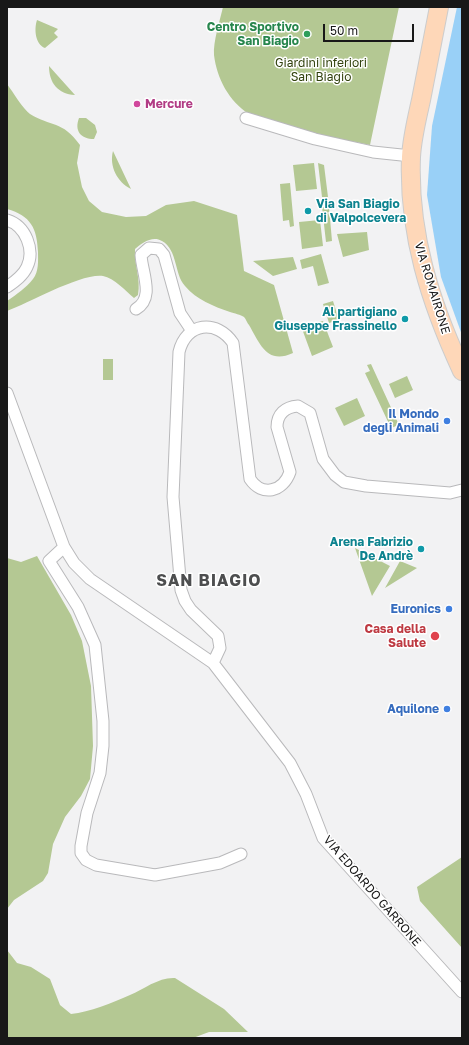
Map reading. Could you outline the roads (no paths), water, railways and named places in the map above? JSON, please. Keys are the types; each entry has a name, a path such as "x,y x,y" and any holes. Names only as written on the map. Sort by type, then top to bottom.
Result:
{"main road":[{"name":"VIA ROMAIRONE","path":"440,7 411,156 411,199 417,244 430,289 446,335 462,371"}],"street":[{"path":"246,118 315,139 373,152 411,156"},
{"path":"7,220 20,228 26,236 30,247 30,258 22,276 7,288"},
{"path":"136,309 144,301 147,288 141,255 150,248 159,249 164,255 180,313 192,331"},
{"path":"7,393 64,547 74,563 90,579 213,663 220,648 218,636 190,610 182,594 173,497 179,352 183,340 192,331 200,328 216,328 228,336 233,343 250,479 259,488 276,490 287,480 290,472 277,427 277,422 281,413 286,409 298,406 310,413 323,459 334,475 344,482 366,486 450,493 462,490"},
{"path":"64,547 49,561 78,607 95,645 103,722 104,746 100,773 87,813 81,846 82,853 86,860 96,865 155,875 220,863 241,854"},
{"name":"VIA EDOARDO GARRONE","path":"213,663 290,763 306,794 324,838 462,992"}],"water":[{"path":"457,7 462,7 462,335 441,277 427,195 432,126"}],"place":[{"name":"Centro Sportivo San Biagio","path":"307,34"},
{"name":"Mercure","path":"137,104"},
{"name":"Via San Biagio di Valpolcevera","path":"308,211"},
{"name":"Al partigiano Giuseppe Frassinello","path":"405,319"},
{"name":"Il Mondo degli Animali","path":"447,421"},
{"name":"Arena Fabrizio De Andrè","path":"421,549"},
{"name":"Euronics","path":"449,609"},
{"name":"Casa della Salute","path":"435,636"},
{"name":"Aquilone","path":"447,709"}],"district":[{"name":"SAN BIAGIO","path":"209,581"}],"park label":[{"name":"Giardini inferiori San Biagio","path":"321,70"}]}
